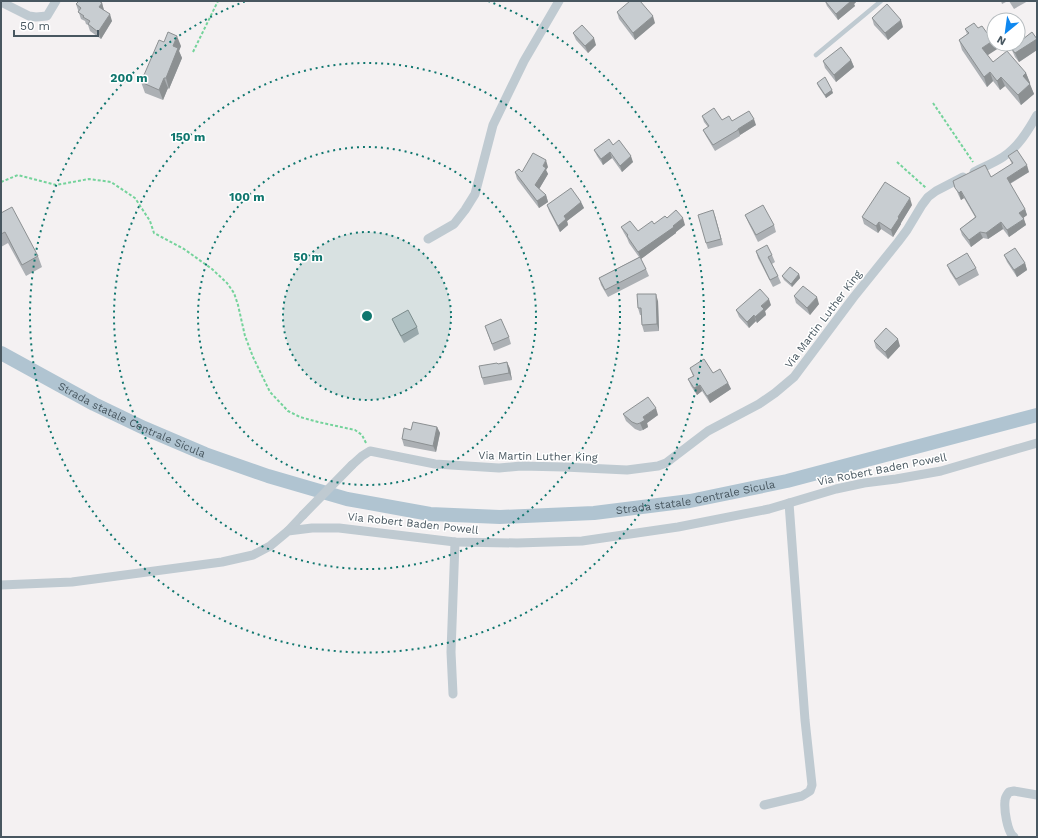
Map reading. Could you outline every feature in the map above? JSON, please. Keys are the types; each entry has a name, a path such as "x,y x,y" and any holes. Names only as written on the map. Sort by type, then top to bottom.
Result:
{"main road":[{"name":"Strada statale Centrale Sicula","path":"1,353 94,404 144,428 205,454 268,476 347,499 430,514 500,517 594,513 690,501 787,481 1037,415"}],"street":[{"path":"1,2 29,16 36,17 47,16 56,1"},
{"path":"428,239 454,224 466,210 475,194 493,125 524,61 559,1"},
{"name":"Via Martin Luther King","path":"370,451 435,464 499,468 550,466 626,470 658,466 666,463 708,431 758,404 775,393 794,377 853,298 907,230 922,206 932,195 936,191 1003,157 1018,144 1029,130 1037,115"},
{"name":"Via Robert Baden Powell","path":"288,531 312,528 339,528 455,542 517,543 582,540 678,527 769,508 857,484 941,471 1037,443"},
{"path":"1,585 78,582 222,562 253,555 270,546 288,531 352,465 370,451"},
{"path":"764,805 802,796 810,791 812,785 805,720 789,503"},
{"path":"453,694 451,652 455,542"},
{"path":"1014,837 1009,831 1005,809 1006,796 1009,792 1014,791 1037,795"}],"lane":[{"path":"816,55 881,1"}],"path":[{"path":"193,52 218,1"},
{"path":"933,103 978,170"},
{"path":"897,162 916,178 932,195"},
{"path":"1,182 18,175 56,185 89,179 111,182 135,198 150,221 154,232 184,249 212,269 227,283 234,293 245,336 270,392 288,411 300,417 355,430 362,435 370,451"}],"building":[{"path":"79,1 99,1 102,3 99,7 110,14 98,32 88,24 90,21 78,12 81,8 76,4"},
{"path":"630,1 640,1 653,16 633,33 617,12"},
{"path":"825,1 851,1 836,14"},
{"path":"887,4 901,20 885,33 872,18"},
{"path":"974,23 978,28 982,26 986,32 986,45 982,48 993,62 1008,52 1026,73 1023,76 1030,84 1018,95 1001,77 997,81 990,72 984,77 959,40 969,33 965,29"},
{"path":"582,25 594,38 585,46 573,33"},
{"path":"168,32 177,36 173,46 178,48 166,78 164,78 159,90 141,82 159,40 164,42"},
{"path":"1032,32 1037,39 1026,46 1026,37"},
{"path":"841,47 851,60 834,75 823,61"},
{"path":"825,77 832,90 825,95 817,83"},
{"path":"714,108 722,120 729,116 732,121 749,111 754,119 713,145 703,130 709,126 702,116"},
{"path":"609,139 613,145 619,140 631,156 620,166 610,152 601,159 594,150"},
{"path":"1017,150 1027,165 1007,178 1025,209 1019,213 1024,219 1007,230 1001,222 986,233 980,232 969,240 960,229 976,217 961,191 959,193 955,188 953,181 985,165 991,177 1013,163 1008,156"},
{"path":"533,153 546,160 543,166 546,168 535,185 546,195 537,201 515,172 519,169 522,172"},
{"path":"885,182 910,198 891,230 879,222 876,226 862,217"},
{"path":"571,188 581,202 564,216 566,219 558,226 547,205"},
{"path":"763,205 774,225 756,235 745,215"},
{"path":"12,207 38,256 22,265 5,232 1,234 1,213"},
{"path":"676,210 683,218 673,226 674,227 638,252 627,236 628,235 621,227 630,221 638,231 652,221 654,224 665,216 667,218"},
{"path":"713,210 721,239 706,243 698,215"},
{"path":"767,245 772,255 768,257 778,276 770,280 756,251"},
{"path":"1015,248 1025,263 1014,270 1004,255"},
{"path":"967,253 976,268 956,279 947,265"},
{"path":"640,257 646,269 605,290 599,278"},
{"path":"790,267 799,274 791,284 782,276"},
{"path":"803,286 817,297 807,308 794,296"},
{"path":"760,289 769,299 761,306 764,309 755,317 754,315 747,322 736,310"},
{"path":"637,294 656,294 657,324 642,325 641,308 638,308"},
{"path":"408,310 417,327 401,336 392,319"},
{"path":"501,319 509,337 492,344 485,326"},
{"path":"886,328 898,339 885,352 874,341"},
{"path":"704,359 713,373 720,369 728,383 707,396 700,385 694,388 688,379 694,376 690,368"},
{"path":"507,362 509,373 482,378 479,366"},
{"path":"648,397 656,408 643,417 645,420 637,424 632,422 623,414"},
{"path":"413,422 437,427 433,446 402,439 404,428 411,430"}]}
